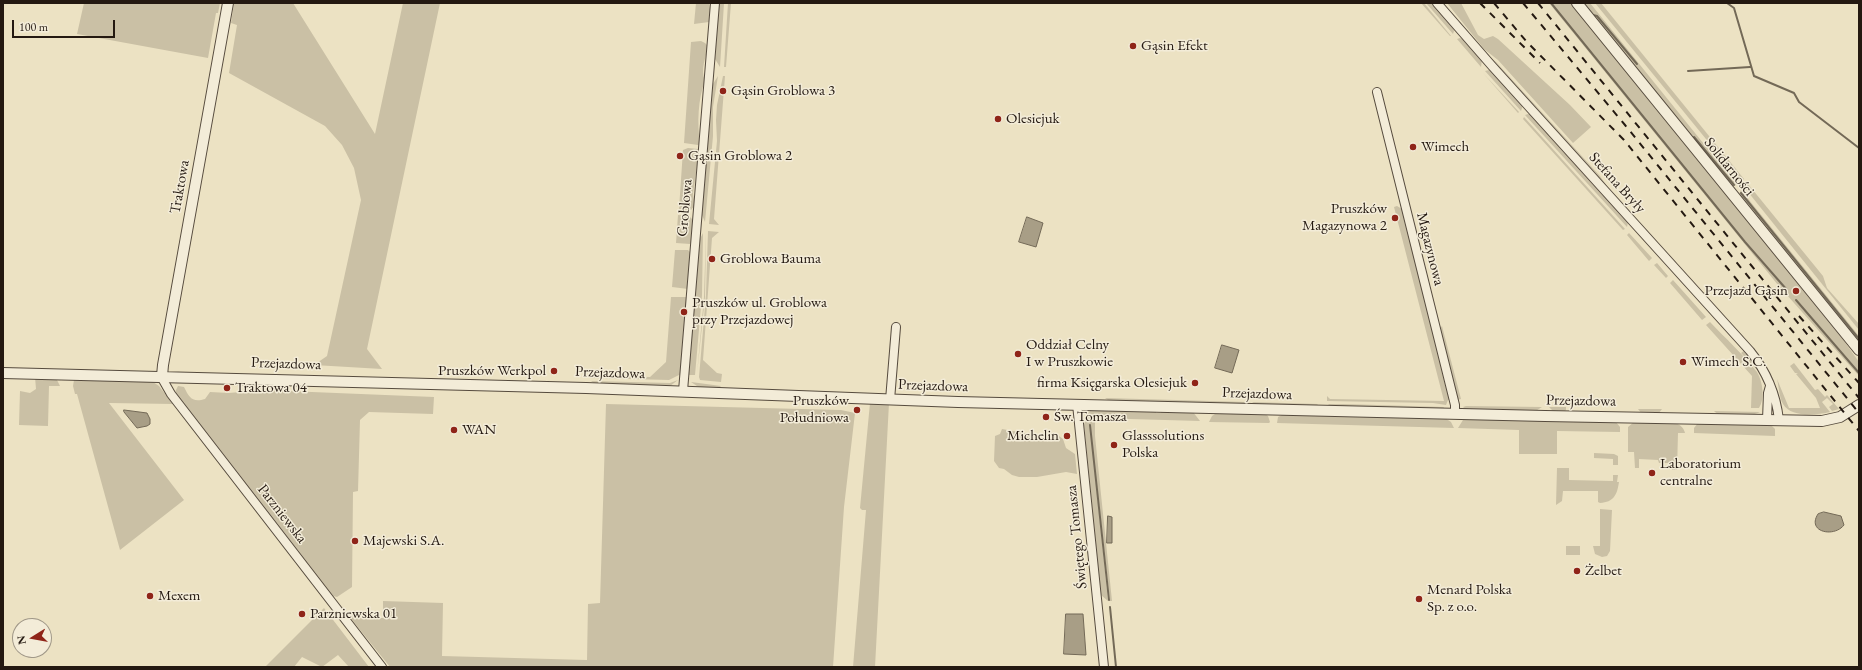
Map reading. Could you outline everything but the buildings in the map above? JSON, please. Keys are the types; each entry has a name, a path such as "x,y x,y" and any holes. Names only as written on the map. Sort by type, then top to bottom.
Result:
{"street":[{"name":"Traktowa","path":"162,376 162,364 228,3"},
{"name":"Groblowa","path":"684,391 715,3"},
{"name":"Stefana Bryły","path":"1437,3 1492,66 1747,347 1760,364 1775,395 1779,420"},
{"name":"Solidarności","path":"1577,3 1859,350"},
{"name":"Magazynowa","path":"1377,92 1455,405 1455,414"},
{"path":"890,400 896,327"},
{"name":"Przejazdowa","path":"3,372 684,391 890,400 1767,420 1831,420 1844,416 1859,405"},
{"name":"Parzniewska","path":"162,376 162,380 171,394 382,667"},
{"path":"1767,420 1768,393 1770,386"},
{"name":"Świętego Tomasza","path":"1077,404 1104,667"}],"shaded area":[{"path":"84,3 220,3 218,13 216,13 208,58 77,34"},
{"path":"234,3 293,3 375,134 403,3 440,3 367,349 382,369 314,365 327,356 361,200 354,168 342,145 325,126 229,73 237,25 231,23"},
{"path":"696,3 709,3 711,15 709,22 694,24"},
{"path":"719,3 724,3 720,67 715,59"},
{"path":"728,3 731,3 726,67 724,67"},
{"path":"1421,3 1424,3 1451,36 1450,36"},
{"path":"1426,3 1433,3 1453,27 1453,34"},
{"path":"1447,3 1461,3 1478,35 1484,39 1493,36 1498,39 1570,105 1591,127 1573,143 1498,60 1484,49"},
{"path":"1549,3 1572,3 1827,317 1859,362 1859,376 1778,285"},
{"path":"1581,3 1590,3 1737,185 1731,186"},
{"path":"1595,3 1601,3 1744,179 1741,182"},
{"path":"1460,38 1464,40 1482,60 1481,67 1457,39"},
{"path":"701,41 708,46 703,68 705,81 698,120 700,143 698,145 684,143 691,42"},
{"path":"1486,54 1496,62 1600,176 1613,195"},
{"path":"1485,71 1492,71 1523,105 1521,111"},
{"path":"1483,73 1519,112 1518,113"},
{"path":"718,76 713,107 713,136 705,222 702,215 713,84"},
{"path":"723,76 725,76 714,219 719,225 709,224 717,141 717,105"},
{"path":"1530,114 1628,222 1627,227 1525,115"},
{"path":"1524,117 1625,229 1623,230 1523,119"},
{"path":"688,148 698,149 699,151 693,194 695,205 691,210 679,209 683,150"},
{"path":"1748,184 1823,276 1827,288 1859,324 1859,330 1744,187"},
{"path":"1741,190 1859,336 1859,343 1739,194"},
{"path":"1397,206 1402,209 1450,400 1448,400 1446,405 1433,403 1327,401 1327,396 1330,399 1444,401 1394,207"},
{"path":"678,215 689,216 693,220 692,241 690,244 676,243"},
{"path":"1027,217 1043,223 1036,247 1019,242"},
{"path":"708,231 719,232 712,238 703,360 717,373 722,374 721,382 700,380 699,377 706,295"},
{"path":"706,232 705,297 697,374 704,297"},
{"path":"703,233 702,295 695,375 688,375 700,239"},
{"path":"1629,233 1652,258 1649,261 1627,235"},
{"path":"675,250 688,250 691,253 688,289 672,287"},
{"path":"1657,263 1668,276 1666,278 1654,265"},
{"path":"1673,280 1706,317 1702,320 1670,283"},
{"path":"671,297 688,297 686,309 683,309 682,315 686,316 681,374 669,380 590,378 590,375 650,377 666,362"},
{"path":"1710,322 1757,372 1761,381 1763,395 1759,408 1751,408 1752,376 1706,325"},
{"path":"1442,326 1461,399 1457,400 1440,329"},
{"path":"1222,345 1239,350 1232,373 1215,368"},
{"path":"1745,350 1759,372 1741,353"},
{"path":"1794,363 1815,390 1818,389 1825,397 1827,395 1839,409 1832,411 1829,407 1833,404 1827,398 1822,402 1830,412 1818,414 1792,412 1783,404 1777,379 1789,408 1820,408 1816,398 1796,374 1798,373 1795,373 1790,366"},
{"path":"35,377 56,378 60,386 49,386 48,426 19,425 20,391 30,393 36,389"},
{"path":"76,378 153,382 159,386 173,404 109,403 184,500 120,550 77,394 75,394 73,386"},
{"path":"678,380 670,386 595,384 591,381 670,383"},
{"path":"691,382 721,386 719,388 700,388"},
{"path":"178,386 184,387 189,396 194,400 205,399 210,392 229,393 263,390 434,397 433,414 369,412 360,420 358,491 353,492 352,587 337,597 333,596 329,592 176,395 175,392"},
{"path":"1105,398 1246,402 1242,404 1111,402"},
{"path":"1252,402 1318,404 1316,406 1255,404"},
{"path":"870,403 889,403 875,667 853,667 866,510 862,510 860,508"},
{"path":"606,404 841,410 855,413 844,507 833,667 390,667 352,620 351,613 355,610 359,618 383,618 383,601 443,603 442,656 587,660 588,604 600,603"},
{"path":"1328,404 1444,407 1443,409 1331,407"},
{"path":"1463,407 1542,407 1534,412 1466,410"},
{"path":"1549,407 1566,407 1566,410 1564,412 1554,412"},
{"path":"1092,409 1156,410 1156,413 1161,413 1161,410 1193,412 1200,421 1095,418 1095,436 1112,601 1110,601 1090,425 1108,601 1101,595 1084,425 1086,415"},
{"path":"1638,409 1662,409 1659,413 1642,414"},
{"path":"124,410 147,413 150,419 150,424 137,428"},
{"path":"1714,411 1760,412 1750,415 1729,416 1717,414"},
{"path":"1218,412 1265,414 1268,416 1270,422 1209,422 1212,416"},
{"path":"1286,413 1445,418 1451,422 1454,428 1277,423 1278,417"},
{"path":"1468,418 1616,422 1620,427 1620,432 1557,431 1557,454 1519,454 1519,430 1458,428 1463,420"},
{"path":"1664,421 1678,424 1683,428 1685,433 1678,433 1677,470 1672,470 1672,463 1659,463 1658,460 1639,459 1639,468 1635,468 1634,452 1628,452 1628,427 1634,422"},
{"path":"1698,423 1770,424 1775,429 1775,436 1694,433 1694,428"},
{"path":"1002,429 1024,433 1059,436 1063,439 1066,448 1075,454 1077,474 1066,472 1037,477 1019,477 999,468 994,461 995,436 1000,434"},
{"path":"1594,453 1614,454 1618,456 1618,465 1613,465 1613,459 1594,458"},
{"path":"1557,468 1569,468 1569,480 1613,481 1613,475 1618,475 1617,482 1619,482 1616,494 1609,501 1600,503 1598,502 1598,491 1563,491 1562,501 1556,505"},
{"path":"1600,509 1612,510 1610,551 1607,556 1602,557 1595,554 1593,546 1600,546"},
{"path":"1824,512 1841,516 1844,525 1840,529 1828,532 1818,529 1815,520 1818,514"},
{"path":"1108,516 1112,517 1112,543 1107,543"},
{"path":"1566,546 1580,546 1580,555 1566,555"},
{"path":"324,608 369,667 349,667 338,655 322,667 302,657 294,667 265,667"},
{"path":"1066,614 1083,614 1086,655 1064,654"}],"waterway":[{"path":"1551,3 1745,242 1787,290"},
{"path":"1727,3 1734,8 1754,76 1794,93 1799,102 1859,148"},
{"path":"1593,15 1597,16 1637,64"},
{"path":"1688,71 1750,67"},
{"path":"1694,137 1734,185"},
{"path":"1741,193 1859,339"},
{"path":"1796,300 1859,373"},
{"path":"1090,425 1109,600"},
{"path":"1110,607 1116,667"}],"railway":[{"path":"1480,3 1540,63"},
{"path":"1494,3 1526,41 1624,140 1859,431"},
{"path":"1523,3 1625,125 1859,413"},
{"path":"1538,3 1859,398"},
{"path":"1799,316 1859,383"}],"place":[{"name":"Gąsin Efekt","path":"1133,46"},
{"name":"Gąsin Groblowa 3","path":"723,91"},
{"name":"Olesiejuk","path":"998,119"},
{"name":"Wimech","path":"1413,147"},
{"name":"Gąsin Groblowa 2","path":"680,156"},
{"name":"Pruszków Magazynowa 2","path":"1395,218"},
{"name":"Groblowa Bauma","path":"712,259"},
{"name":"Przejazd Gąsin","path":"1796,291"},
{"name":"Pruszków ul. Groblowa przy Przejazdowej","path":"684,312"},
{"name":"Oddział Celny I w Pruszkowie","path":"1018,354"},
{"name":"Wimech S.C.","path":"1683,362"},
{"name":"Pruszków Werkpol","path":"554,371"},
{"name":"firma Księgarska Olesiejuk","path":"1195,383"},
{"name":"Traktowa 04","path":"227,388"},
{"name":"Pruszków Południowa","path":"857,410"},
{"name":"Św. Tomasza","path":"1046,417"},
{"name":"WAN","path":"454,430"},
{"name":"Michelin","path":"1067,436"},
{"name":"Glasssolutions Polska","path":"1114,445"},
{"name":"Laboratorium centralne","path":"1652,473"},
{"name":"Majewski S.A.","path":"355,541"},
{"name":"Żelbet","path":"1577,571"},
{"name":"Mexem","path":"150,596"},
{"name":"Menard Polska Sp. z o.o.","path":"1419,599"},
{"name":"Parzniewska 01","path":"302,614"}]}
